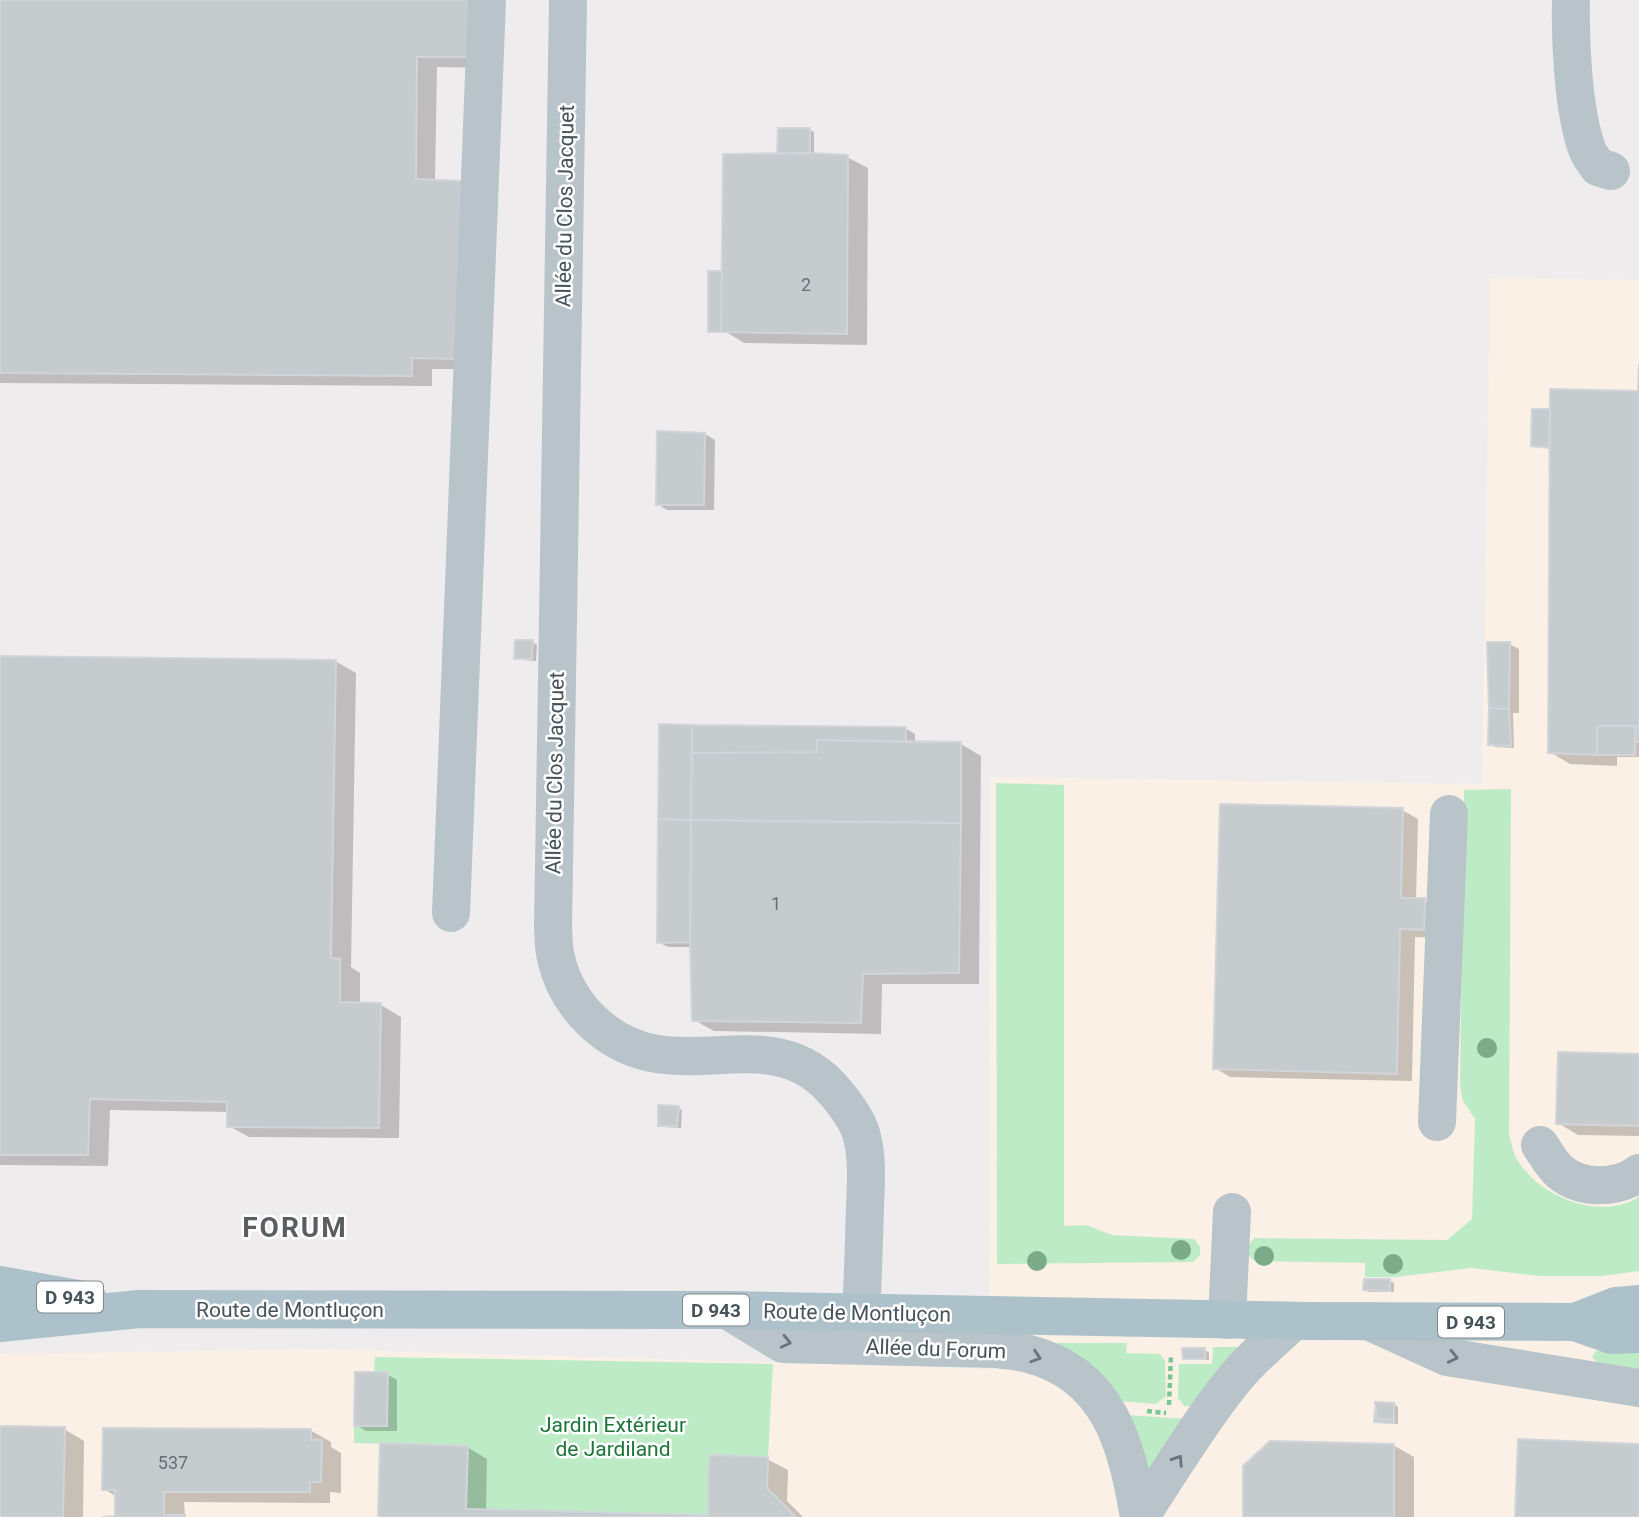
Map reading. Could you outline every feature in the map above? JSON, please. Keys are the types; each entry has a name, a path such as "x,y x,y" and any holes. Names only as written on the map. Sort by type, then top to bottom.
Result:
{"main road":[{"name":"Route de Montluçon","path":"0,1285 139,1310"},
{"name":"Route de Montluçon","path":"1575,1322 1616,1306 1639,1304"},
{"name":"Route de Montluçon","path":"0,1323 139,1310 727,1310 1294,1321 1575,1322 1612,1335 1639,1334"}],"street":[{"path":"452,913 487,0"},
{"path":"1570,0 1570,27 1581,129 1587,152 1598,167 1611,171"},
{"name":"Allée du Clos Jacquet","path":"568,10 553,899 555,957 575,1004 593,1024 617,1041 638,1050 660,1054 762,1054 782,1057 808,1068 829,1083 849,1109 861,1134 866,1168 861,1313"},
{"path":"1437,1122 1449,814"},
{"path":"1540,1145 1560,1172 1587,1184 1601,1186 1639,1173"},
{"path":"1227,1320 1232,1212"},
{"name":"Allée du Forum","path":"727,1310 783,1344 997,1349 1029,1354 1054,1363 1075,1376 1111,1416 1121,1436 1139,1517"},
{"name":"Allée du Forum","path":"1139,1517 1232,1381 1294,1321"},
{"path":"1368,1321 1447,1357 1639,1388"}],"path":[{"path":"1145,1411 1169,1413 1172,1346"}],"shaded area":[{"path":"1490,278 1639,280 1639,1517 0,1517 0,1354 319,1349 993,1369 989,1271 990,777 1482,784"}],"green space":[{"path":"996,783 1064,785 1064,1226 1086,1225 1112,1235 1194,1239 1200,1247 1200,1255 1193,1262 997,1264"},
{"path":"1511,789 1509,1135 1516,1158 1528,1174 1556,1195 1572,1202 1607,1207 1624,1204 1639,1197 1639,1271 1601,1276 1540,1276 1471,1268 1396,1277 1365,1277 1365,1263 1255,1261 1249,1256 1247,1248 1254,1238 1447,1240 1472,1219 1475,1119 1463,1101 1460,1085 1464,790"},
{"path":"1050,1343 1127,1343 1126,1353 1160,1354 1165,1361 1166,1396 1156,1404 1117,1401"},
{"path":"1213,1347 1247,1347 1196,1407 1184,1406 1178,1398 1179,1364 1212,1364"},
{"path":"1639,1348 1639,1369 1598,1363 1592,1357 1596,1351"},
{"name":"Jardin Extérieur de Jardiland","path":"375,1357 773,1364 768,1457 709,1455 708,1515 466,1509 467,1446 354,1443 354,1426 387,1426 388,1372 374,1372"},
{"path":"1126,1415 1187,1419 1147,1477"}],"building":[{"path":"0,0 469,0 468,57 417,57 416,179 462,181 460,359 412,358 412,376 0,373"},
{"path":"778,128 810,128 810,153 777,154"},
{"path":"723,154 848,155 847,334 721,332"},
{"path":"708,271 722,271 721,332 708,332"},
{"path":"1639,364 1639,742 1636,742 1635,726 1597,726 1597,755 1548,753 1550,389 1638,391"},
{"path":"1532,409 1550,409 1549,448 1531,446"},
{"path":"657,431 705,433 704,505 656,505"},
{"path":"515,640 533,640 532,659 514,659"},
{"path":"1487,642 1510,642 1509,709 1489,708"},
{"path":"0,656 336,660 331,958 340,959 340,1002 381,1003 379,1128 227,1127 227,1102 90,1099 88,1155 0,1155"},
{"path":"1489,708 1509,709 1511,746 1488,745"},
{"path":"659,724 692,725 691,820 658,819"},
{"path":"692,725 906,727 906,742 817,740 817,752 692,753"},
{"path":"1597,726 1635,726 1635,755 1597,755"},
{"path":"817,740 961,742 961,823 691,820 692,753 817,752"},
{"path":"1220,804 1403,808 1401,898 1425,898 1424,930 1400,929 1397,1074 1213,1069"},
{"path":"658,819 691,820 690,942 657,943"},
{"path":"691,820 961,823 959,973 863,974 861,1023 692,1021"},
{"path":"1558,1052 1639,1054 1639,1126 1556,1124"},
{"path":"658,1105 679,1106 677,1126 658,1126"},
{"path":"1364,1279 1390,1279 1390,1291 1363,1290"},
{"path":"1182,1348 1205,1348 1205,1359 1183,1359"},
{"path":"355,1372 388,1372 387,1426 354,1426"},
{"path":"1375,1402 1394,1403 1394,1420 1377,1419"},
{"path":"1375,1410 1377,1419 1394,1420 1394,1423 1374,1422"},
{"path":"0,1426 65,1427 63,1517 0,1517"},
{"path":"103,1428 311,1429 311,1440 322,1440 321,1482 310,1482 310,1492 164,1492 164,1515 185,1517 102,1517 115,1516 115,1490 102,1490"},
{"path":"1518,1439 1639,1444 1639,1517 1515,1517"},
{"path":"1270,1441 1394,1444 1394,1517 1243,1517 1243,1466"},
{"path":"380,1443 468,1446 466,1509 708,1515 709,1455 768,1457 767,1488 796,1517 378,1517"}],"district":[{"name":"FORUM","path":"295,1227"}]}
